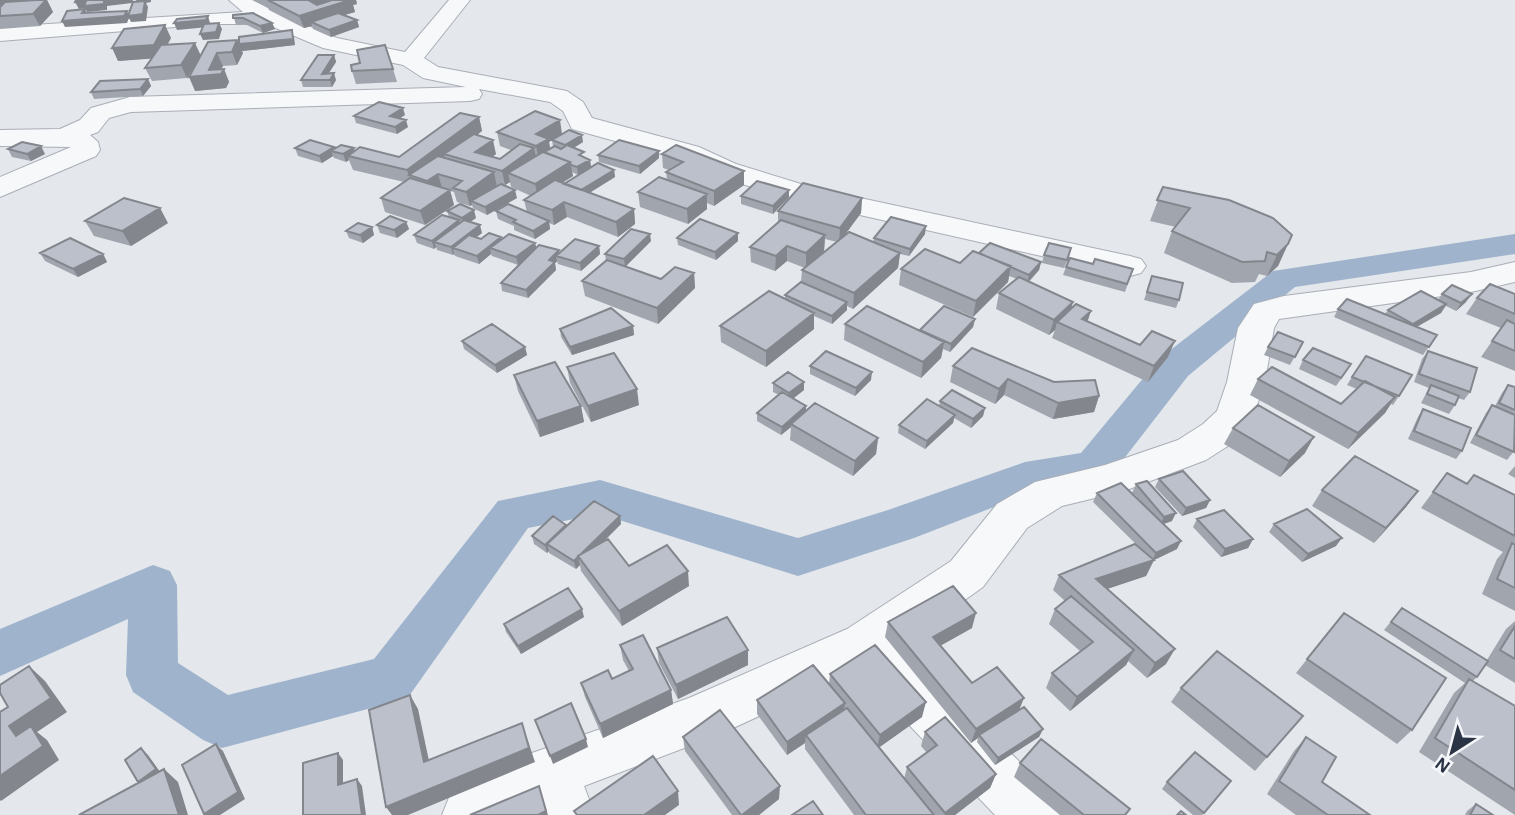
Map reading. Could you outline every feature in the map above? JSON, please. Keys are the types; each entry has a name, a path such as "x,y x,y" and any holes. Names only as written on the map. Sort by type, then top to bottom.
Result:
{"street":[{"path":"239,0 269,18 331,43 421,67 558,96 574,107 582,123 616,135 689,153 726,170 969,244 1130,266"},
{"path":"415,97 421,67 460,0"},
{"path":"0,34 212,18 269,18"},
{"path":"64,137 89,126 100,113 130,105 327,96 415,97 535,91"},
{"path":"0,138 64,137 85,142 86,150 0,187"},
{"path":"470,815 559,794 698,719 864,644 967,574 1012,516 1050,493 1109,480 1192,450 1217,434 1234,417 1246,382 1256,328 1266,312 1284,306 1471,282 1515,272"},
{"path":"864,644 1034,815"}],"building":[{"path":"46,0 33,14 0,16 0,7 5,2"},
{"path":"76,0 104,0 104,4 84,6 86,1 75,2"},
{"path":"268,0 308,0 317,5 332,0 350,0 299,16"},
{"path":"145,1 143,14 128,16 133,2"},
{"path":"85,9 82,13 127,11 124,16 62,21 67,11"},
{"path":"253,13 272,23 260,26 243,18 233,18 233,15"},
{"path":"338,13 357,20 329,30 311,22"},
{"path":"208,16 206,20 174,23 177,19"},
{"path":"219,23 216,32 200,34 204,24"},
{"path":"165,25 154,45 112,48 124,29"},
{"path":"292,30 293,39 239,44 239,37"},
{"path":"237,40 232,52 217,53 209,70 224,69 221,74 189,77 208,42"},
{"path":"195,43 181,65 145,68 161,45"},
{"path":"385,45 393,69 352,71 351,65 360,63 357,50"},
{"path":"318,55 334,55 322,74 334,73 330,80 301,80"},
{"path":"148,79 140,89 91,92 100,81"},
{"path":"379,102 403,108 390,116 406,120 395,127 354,116"},
{"path":"535,111 560,120 536,134 549,139 536,146 497,132"},
{"path":"460,113 479,117 407,170 348,156 360,147 399,157"},
{"path":"569,130 582,135 565,145 552,140"},
{"path":"474,134 493,140 475,152 500,159 520,144 534,148 502,171 444,154"},
{"path":"310,140 334,147 319,156 295,148"},
{"path":"619,140 659,151 639,166 598,155"},
{"path":"22,142 41,146 27,154 8,149"},
{"path":"341,145 354,148 343,154 331,151"},
{"path":"567,145 584,152 579,155 590,160 577,167 544,152 555,146 561,149"},
{"path":"676,145 744,171 714,191 666,172 683,162 662,154"},
{"path":"543,152 570,162 535,184 508,173"},
{"path":"438,156 494,172 466,192 453,188 462,181 438,174 427,181 409,175"},
{"path":"598,163 614,170 581,190 564,184"},
{"path":"659,177 707,194 687,209 638,192"},
{"path":"410,178 450,190 420,211 381,198"},
{"path":"555,180 634,209 616,222 564,202 552,210 524,200"},
{"path":"757,181 789,190 773,206 741,196"},
{"path":"803,183 862,198 840,228 778,211"},
{"path":"501,184 515,190 485,207 471,201"},
{"path":"1163,187 1229,200 1273,218 1292,235 1288,244 1277,255 1267,252 1265,261 1242,262 1172,231 1190,208 1157,200"},
{"path":"124,198 160,208 122,231 85,221"},
{"path":"460,204 474,210 462,218 447,211"},
{"path":"508,204 549,221 533,231 496,211"},
{"path":"442,215 459,220 432,241 414,235"},
{"path":"390,216 406,222 394,230 377,225"},
{"path":"891,217 926,226 910,249 874,238"},
{"path":"700,219 738,233 715,252 677,238"},
{"path":"464,220 480,225 451,247 434,242"},
{"path":"781,220 825,235 806,253 787,246 776,256 750,247"},
{"path":"358,223 372,227 360,235 346,231"},
{"path":"631,229 650,234 624,259 605,254"},
{"path":"849,232 900,253 854,293 802,270"},
{"path":"489,233 501,237 477,256 453,248 469,235 481,239"},
{"path":"509,234 535,243 516,257 490,248"},
{"path":"70,238 103,254 73,269 40,253"},
{"path":"575,239 599,246 580,263 556,256"},
{"path":"990,243 1041,262 1029,275 979,253"},
{"path":"1049,243 1071,248 1067,260 1044,255"},
{"path":"539,245 559,250 549,260 555,262 526,290 501,283"},
{"path":"925,249 960,263 973,251 1011,266 976,301 901,269"},
{"path":"1070,258 1093,264 1095,259 1133,269 1127,284 1066,267"},
{"path":"607,260 661,279 675,267 694,273 657,308 582,281"},
{"path":"1152,276 1183,283 1179,300 1147,292"},
{"path":"1019,277 1073,302 1054,320 999,293"},
{"path":"801,282 847,302 832,316 785,295"},
{"path":"1490,284 1515,294 1515,314 1477,298"},
{"path":"1452,285 1472,294 1461,303 1442,294"},
{"path":"769,291 814,313 766,351 720,326"},
{"path":"1421,291 1446,304 1413,324 1388,310"},
{"path":"1347,299 1437,335 1429,347 1338,309"},
{"path":"1076,304 1091,311 1082,319 1140,345 1152,331 1175,341 1154,366 1057,322"},
{"path":"867,306 944,342 923,362 845,324"},
{"path":"944,306 975,319 951,344 920,330"},
{"path":"611,308 633,326 570,347 560,329"},
{"path":"1507,320 1515,324 1515,351 1492,341"},
{"path":"492,324 525,347 495,365 462,341"},
{"path":"1278,332 1303,342 1295,357 1268,347"},
{"path":"972,348 1054,382 1095,380 1099,396 1058,403 1008,379 999,389 953,366"},
{"path":"1313,348 1351,364 1341,378 1303,360"},
{"path":"826,351 872,372 856,388 810,366"},
{"path":"1428,351 1477,368 1470,392 1419,374"},
{"path":"614,353 637,389 588,406 567,367"},
{"path":"1366,356 1412,375 1399,396 1352,377"},
{"path":"555,362 581,406 537,421 514,375"},
{"path":"1272,367 1341,404 1365,381 1395,397 1358,433 1258,379"},
{"path":"788,372 804,382 789,393 773,383"},
{"path":"1431,385 1459,396 1455,405 1427,394"},
{"path":"1508,385 1515,387 1515,410 1499,403"},
{"path":"952,390 985,408 973,419 940,401"},
{"path":"782,392 806,406 782,427 757,413"},
{"path":"927,399 955,415 927,441 899,425"},
{"path":"815,403 878,438 855,461 791,424"},
{"path":"1258,405 1314,437 1289,461 1233,428"},
{"path":"1492,405 1515,415 1514,452 1476,435"},
{"path":"1423,409 1471,428 1462,451 1414,431"},
{"path":"1355,456 1418,491 1386,528 1322,490"},
{"path":"1183,471 1210,500 1186,508 1159,479"},
{"path":"1447,473 1467,484 1474,475 1515,495 1515,536 1433,492"},
{"path":"1147,481 1176,513 1164,517 1136,484"},
{"path":"1121,483 1181,541 1156,553 1097,493"},
{"path":"594,501 620,516 574,561 547,544"},
{"path":"1307,509 1342,538 1308,554 1274,524"},
{"path":"1224,510 1253,539 1225,549 1197,519"},
{"path":"553,516 566,525 545,545 532,536"},
{"path":"608,539 629,566 667,545 688,571 619,611 578,556"},
{"path":"1512,543 1515,545 1515,588 1497,579"},
{"path":"1135,544 1154,560 1096,579 1175,649 1155,663 1059,575"},
{"path":"953,586 976,613 933,637 972,683 997,667 1024,698 976,729 888,622"},
{"path":"568,588 582,609 518,646 504,624"},
{"path":"1071,596 1134,650 1077,697 1052,673 1093,642 1055,609"},
{"path":"1402,608 1488,661 1477,677 1391,622"},
{"path":"1344,613 1446,678 1412,730 1307,659"},
{"path":"727,617 748,650 676,685 657,648"},
{"path":"1515,626 1515,659 1500,650"},
{"path":"643,635 671,690 600,724 581,683 608,670 612,679 633,669 620,645"},
{"path":"875,645 926,702 880,735 830,674"},
{"path":"1217,651 1303,716 1267,757 1181,688"},
{"path":"813,665 845,703 787,742 757,700"},
{"path":"29,666 51,698 9,726 16,736 31,726 43,746 0,776 0,712 8,707 0,693 0,685"},
{"path":"1469,679 1515,706 1515,790 1435,738"},
{"path":"410,695 424,762 522,723 529,748 386,807 369,710"},
{"path":"571,703 586,739 550,756 535,720"},
{"path":"1024,707 1043,729 998,758 979,735"},
{"path":"847,708 934,815 866,815 806,735"},
{"path":"720,710 780,786 742,815 683,737"},
{"path":"945,717 996,774 945,813 907,767 937,745 925,732"},
{"path":"1306,737 1336,757 1322,782 1370,815 1328,815 1279,781"},
{"path":"1041,739 1130,809 1125,815 1084,815 1020,763"},
{"path":"216,744 238,792 204,814 182,765"},
{"path":"141,748 156,769 138,782 125,760"},
{"path":"1195,752 1231,781 1204,813 1167,782"},
{"path":"338,753 338,785 357,779 362,815 303,815 303,763"},
{"path":"653,756 678,791 644,815 577,815 574,811"},
{"path":"164,769 179,815 79,815"},
{"path":"539,786 546,811 538,815 470,815"},
{"path":"813,801 823,815 792,815"},
{"path":"1476,804 1493,815 1470,815"}],"waterway":[{"path":"0,653 153,585 152,675 222,722 390,679 514,513 600,497 798,557 898,525 1025,478 1094,467 1174,367 1285,278 1515,244"}]}
